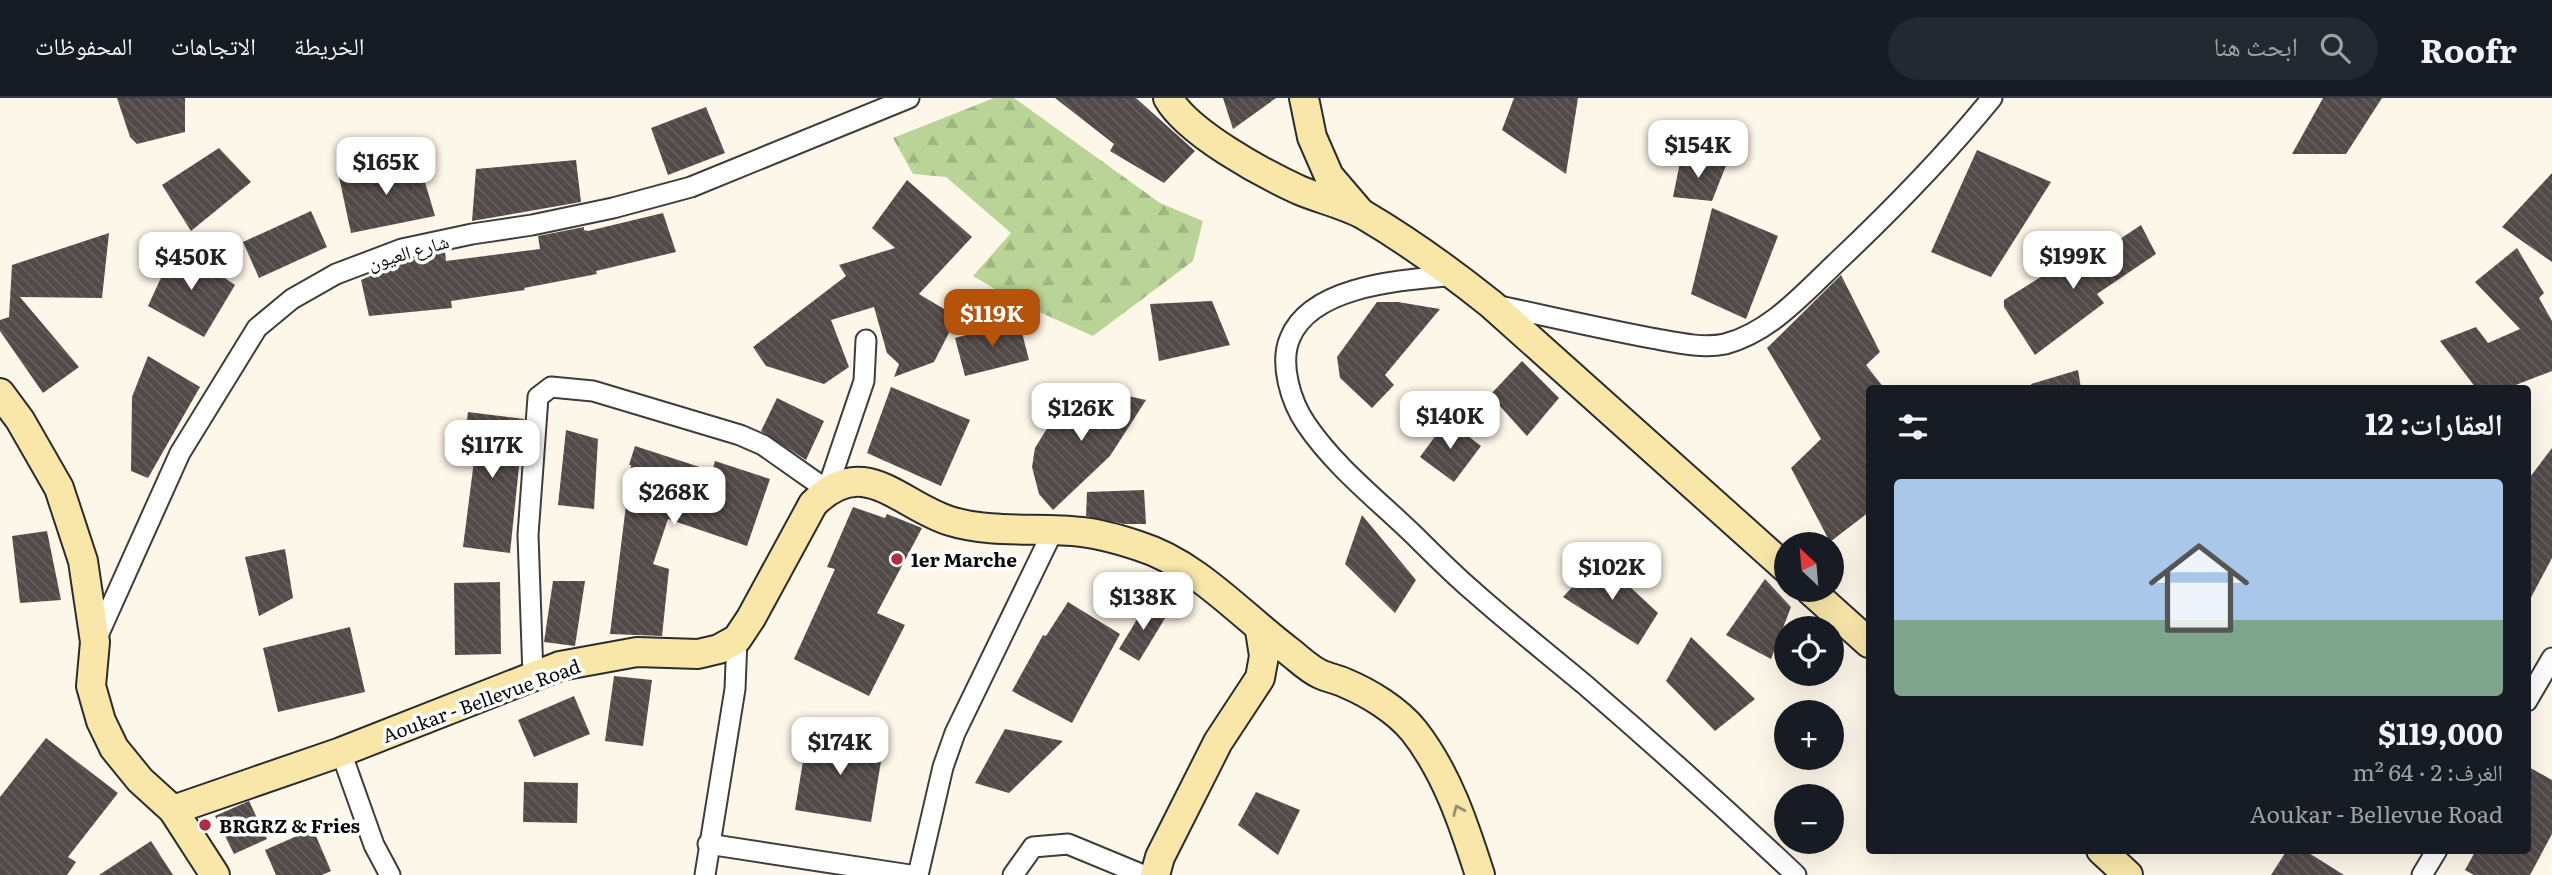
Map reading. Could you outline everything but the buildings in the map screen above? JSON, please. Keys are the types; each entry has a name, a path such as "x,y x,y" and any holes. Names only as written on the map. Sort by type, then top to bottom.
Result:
{"street":[{"name":"شارع العيون","path":"94,642 180,453 257,328 292,299 336,274 402,249 614,208 691,187 909,98"},
{"path":"1168,98 1197,130 1225,149 1297,189 1361,214 1456,275 1774,557"},
{"path":"1304,98 1312,137 1329,176 1361,214"},
{"path":"1491,304 1689,344 1723,344 1751,334 1777,318 1891,211 1945,155 1992,98"},
{"path":"1456,275 1365,288 1327,299 1300,321 1290,338 1286,359 1294,399 1304,422 1327,451 1471,590 1694,780 1796,875"},
{"path":"827,490 864,381 866,340"},
{"path":"533,676 528,535 538,397 544,390 551,387 593,391 740,435 763,445 827,490"},
{"path":"0,393 20,420 59,488 83,561 94,642 91,686 101,722 114,748 140,780 173,810 215,875"},
{"path":"705,875 735,689 737,639 813,504 827,490 846,483 867,481 951,522 1082,532 1142,547 1195,574 1260,630 1320,674 1367,693 1413,730 1461,815 1480,875"},
{"path":"918,875 943,767 955,733 1054,531"},
{"path":"1823,602 1866,640"},
{"path":"1154,875 1160,857 1218,742 1255,687 1263,668 1260,630"},
{"name":"Aoukar - Bellevue Road","path":"173,810 341,752 561,666 636,652 698,654 719,649 737,639"},
{"path":"2531,694 2552,658"},
{"path":"1255,687 1296,673 1320,674"},
{"path":"341,752 374,845 390,875"},
{"path":"708,844 910,875"},
{"path":"1013,875 1033,847 1068,844 1143,875"},
{"path":"2105,854 2128,875"},
{"path":"2422,875 2435,854"}],"green space":[{"path":"994,98 1014,98 1160,203 1203,221 1193,261 1093,336 1019,303 973,276 1011,233 946,177 913,174 893,138"}],"place":[{"name":"1er Marche","path":"897,559"},
{"name":"BRGRZ & Fries","path":"205,825"}]}
